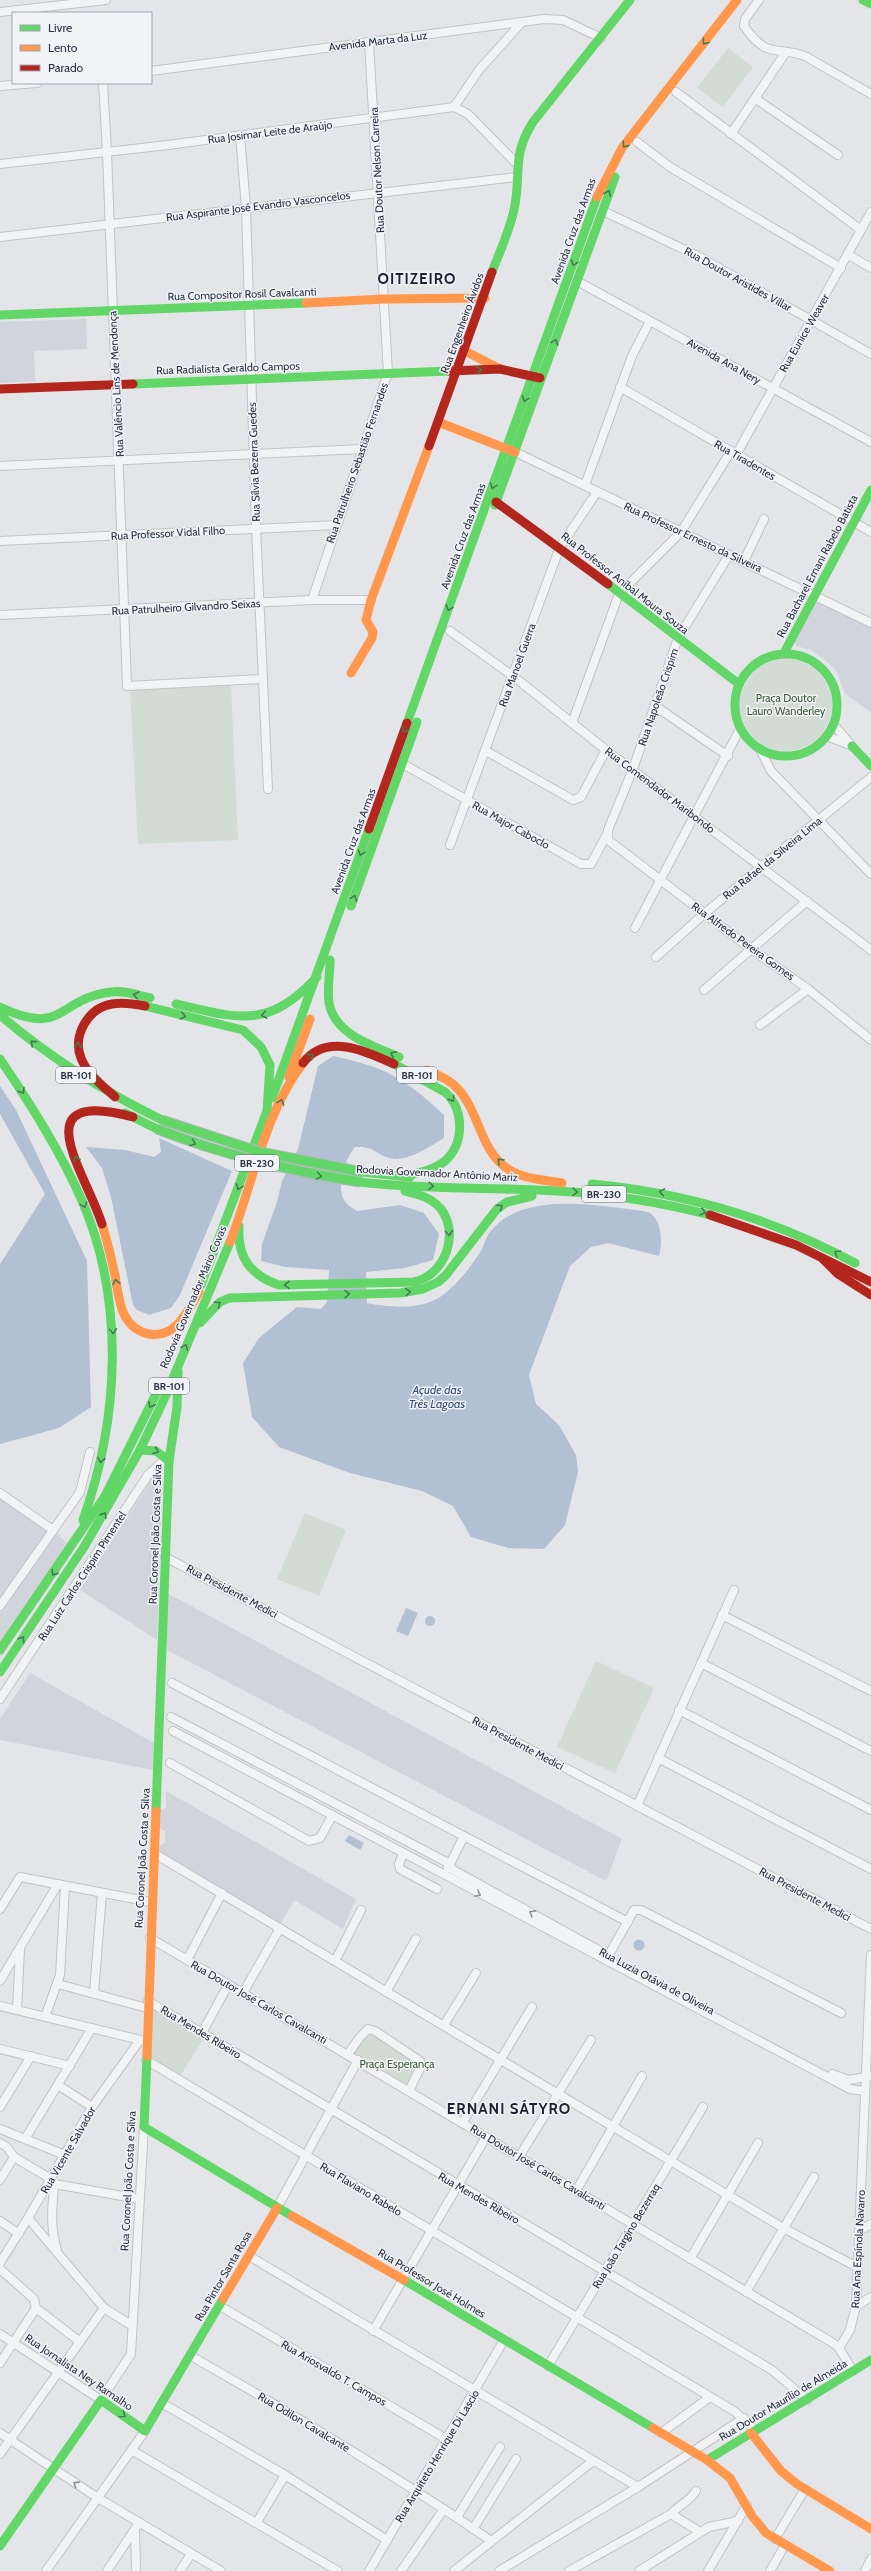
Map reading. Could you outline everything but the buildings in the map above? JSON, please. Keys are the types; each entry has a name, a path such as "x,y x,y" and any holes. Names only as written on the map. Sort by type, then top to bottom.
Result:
{"main road":[{"name":"Rua Engenheiro Ávidos","path":"352,673 372,638 372,632 366,620 371,600 485,298 514,210 517,177 516,163 522,142 533,122 630,0"},
{"name":"Avenida Cruz das Armas","path":"267,1111 511,451 598,195 613,163 737,0"},
{"name":"Avenida Cruz das Armas","path":"537,377 576,281 618,170 637,142 747,0"},
{"path":"863,0 871,4"},
{"name":"Rua Compositor Rosil Cavalcanti","path":"0,315 249,306 384,299 485,298"},
{"path":"465,351 500,369 537,377"},
{"name":"Rua Radialista Geraldo Campos","path":"0,389 500,369"},
{"path":"438,422 511,451"},
{"name":"Avenida Cruz das Armas","path":"286,1086 330,960 496,502 511,451"},
{"name":"Rua Bacharel Ernani Rabelo Batista","path":"784,653 813,594 871,490"},
{"name":"Rua Professor Aníbal Moura Souza","path":"496,502 560,547 618,594 738,684"},
{"path":"784,653 798,655 814,662 828,674 836,690 838,707 834,725 827,736 811,750 794,756 776,755 760,749 749,740 740,729 734,707 738,684 746,672 757,662 770,656 784,653"},
{"path":"852,746 871,766"},
{"path":"330,960 329,1005 336,1022 358,1038 452,1083 466,1100 492,1154 508,1169 560,1187"},
{"path":"0,1007 18,1017 44,1020 59,1016 92,997 113,992 241,1017 258,1016 274,1012 290,1005 317,977"},
{"path":"115,1097 82,1063 78,1054 77,1045 83,1024 90,1016 113,1003 126,1003 243,1030 261,1047 270,1065 271,1077 267,1111"},
{"name":"BR-101","path":"0,1015 64,1067 115,1097 162,1120 198,1134 277,1157 362,1172 405,1176 437,1166 452,1153 460,1131 458,1110 445,1091 431,1082 353,1047 344,1046 324,1048 309,1056 286,1086"},
{"path":"0,1026 34,1054"},
{"path":"0,1059 55,1144 79,1191 94,1231 107,1284 114,1342 111,1404 100,1470 77,1541"},
{"name":"Rodovia Governador Mário Covas","path":"0,1672 84,1548 123,1484 157,1416 240,1218 286,1086"},
{"name":"Rodovia Governador Antônio Mariz","path":"104,1101 157,1129 195,1144 274,1168 378,1184 638,1188 704,1201 768,1221 828,1248 871,1272"},
{"path":"133,1117 91,1109 77,1115 68,1132 69,1146 99,1213 109,1247 124,1315 135,1328 153,1335 163,1334 173,1329 181,1321 199,1292"},
{"name":"BR-101","path":"0,1650 77,1541 126,1458 165,1376 199,1292 267,1111"},
{"name":"Rodovia Governador Antônio Mariz","path":"405,1176 560,1187 638,1198 686,1207 778,1235 871,1282"},
{"path":"191,1332 212,1308 229,1298 325,1295 409,1283 429,1276 443,1260 450,1236 445,1215 435,1202 418,1194 378,1184"},
{"path":"240,1218 238,1237 242,1258 249,1270 259,1278 279,1285 326,1284 411,1292 436,1284 444,1277 497,1209 507,1202 560,1187"},
{"path":"820,1256 838,1274 871,1295"},
{"name":"Rua Coronel João Costa e Silva","path":"144,2127 146,2060 143,2041 148,2004 151,1902 155,1854 169,1461 177,1407 178,1363"},
{"path":"140,1450 151,1448 164,1454 169,1461"},
{"name":"Rua Professor José Holmes","path":"144,2127 276,2208 401,2279 707,2460 730,2478 760,2527 785,2545 830,2571"},
{"name":"Rua Pintor Santa Rosa","path":"145,2431 191,2356 276,2208"},
{"name":"Rua Doutor Maurílio de Almeida","path":"707,2460 871,2360"},
{"path":"0,2546 100,2400"},
{"name":"Rua Jornalista Ney Ramalho","path":"100,2400 145,2431"},
{"path":"754,2432 782,2471 805,2489 871,2529"}],"street":[{"path":"0,12 106,0"},
{"path":"759,0 745,19 744,26 764,47 778,52 805,56 871,94"},
{"name":"Avenida Marta da Luz","path":"152,71 544,19 563,20 600,38"},
{"path":"516,163 468,114 454,107 479,70 522,22"},
{"name":"Rua Doutor Nelson Carreira","path":"369,42 375,118 384,299"},
{"path":"731,134 756,99 786,52"},
{"path":"0,86 25,84"},
{"name":"Rua Valêncio Lins de Mendonça","path":"103,84 107,152 127,686 263,679"},
{"path":"676,92 861,230"},
{"path":"756,99 838,155"},
{"name":"Rua Josimar Leite de Araújo","path":"0,164 107,152 454,107"},
{"name":"Rua Sílvia Bezerra Guedes","path":"240,135 246,208 256,528 268,789"},
{"path":"637,142 670,167 841,268"},
{"name":"Rua Aspirante José Evandro Vasconcelos","path":"0,237 109,225 379,191 517,177"},
{"name":"Rua Doutor Aristides Villar","path":"602,210 698,256 871,354"},
{"name":"Rua Eunice Weaver","path":"618,594 681,532 733,453 772,388 849,255 871,212"},
{"path":"849,255 871,268"},
{"name":"Avenida Ana Nery","path":"576,281 871,442"},
{"name":"Rua Patrulheiro Sebastião Fernandes","path":"312,600 388,373 384,299"},
{"path":"585,485 620,388 650,321"},
{"name":"Rua Tiradentes","path":"620,388 871,532"},
{"path":"0,466 119,462 362,449"},
{"name":"Rua Professor Ernesto da Silveira","path":"511,451 585,485 871,623"},
{"name":"Rua Manoel Guerra","path":"450,845 468,801 560,547 597,492"},
{"path":"744,561 764,520"},
{"name":"Rua Professor Vidal Filho","path":"0,540 336,525"},
{"name":"Rua Napoleão Crispim","path":"607,834 633,769 678,638 729,555"},
{"path":"572,722 618,594"},
{"name":"Rua Patrulheiro Gilvandro Seixas","path":"0,615 312,600 371,600"},
{"name":"Rua Comendador Maribondo","path":"450,631 513,676 606,750 871,950"},
{"path":"655,706 728,756"},
{"path":"834,725 852,746"},
{"path":"635,928 659,880 728,756 740,729"},
{"path":"827,736 852,746"},
{"path":"760,749 771,771 871,874"},
{"path":"486,751 573,800 581,797 606,750"},
{"name":"Rua Major Caboclo","path":"402,764 585,866 591,864 607,834"},
{"name":"Rua Rafael da Silveira Lima","path":"656,957 761,866 871,777"},
{"name":"Rua Alfredo Pereira Gomes","path":"607,834 612,845 705,913 751,949 808,989 871,1040"},
{"path":"704,990 807,901"},
{"path":"760,1024 808,989"},
{"path":"0,1606 80,1492 90,1452"},
{"name":"Rua Luiz Carlos Crispim Pimentel","path":"0,1699 148,1475 161,1463 169,1461"},
{"path":"0,1493 54,1530"},
{"name":"Rua Presidente Medici","path":"165,1557 871,1929"},
{"path":"637,1806 734,1590"},
{"path":"722,1615 871,1691"},
{"path":"701,1663 871,1751"},
{"path":"172,1683 628,1922"},
{"path":"679,1710 871,1810"},
{"name":"Rua Luzia Otávia de Oliveira","path":"171,1717 449,1865 607,1958 850,2089 864,2091"},
{"name":"Rua Luzia Otávia de Oliveira","path":"173,1731 403,1853 443,1876 607,1958 838,2077 857,2080 868,2077"},
{"path":"658,1758 871,1869"},
{"path":"170,1763 309,1841 320,1838 332,1816"},
{"path":"443,1876 464,1836"},
{"path":"403,1853 399,1864 400,1869 437,1888"},
{"path":"155,1854 444,2025 500,2061 785,2229 857,2267"},
{"path":"0,1909 20,1877 151,1902"},
{"path":"0,1981 3,1969 20,1948 61,1885"},
{"path":"45,2017 58,1984 61,1885"},
{"path":"94,1993 102,1893"},
{"path":"188,1960 222,1893"},
{"path":"335,1961 361,1910"},
{"path":"607,1958 634,1910 641,1910 841,2013"},
{"path":"243,1993 280,1928"},
{"name":"Rua Doutor José Carlos Cavalcanti","path":"150,1938 464,2122 519,2157 839,2348 853,2371"},
{"path":"386,1992 416,1939"},
{"path":"17,2010 20,1974 20,1948"},
{"name":"Rua Ana Espínola Navarro","path":"839,2348 852,2326 856,2306 864,2091 868,2077 871,1955"},
{"path":"3,1969 20,1974"},
{"path":"444,2025 476,1973"},
{"name":"Rua Mendes Ribeiro","path":"58,1984 148,2004 202,2032 330,2110 772,2370 806,2400"},
{"path":"202,2032 228,1985"},
{"path":"0,2006 143,2041"},
{"path":"464,2122 532,2007"},
{"path":"24,2139 92,2028"},
{"path":"348,2054 364,2032 368,2030 375,2031 420,2061 420,2068 409,2091"},
{"path":"519,2157 591,2040"},
{"name":"Rua Vicente Salvador","path":"0,2263 51,2183 92,2107 143,2041"},
{"path":"0,2049 70,2066"},
{"path":"0,2107 31,2056"},
{"name":"Rua Flaviano Rabelo","path":"146,2060 710,2397 744,2418 754,2432"},
{"name":"Rua Pintor Santa Rosa","path":"276,2208 358,2060"},
{"path":"576,2191 642,2076"},
{"path":"58,2085 92,2107"},
{"name":"Rua João Targino Bezerraq","path":"548,2366 704,2107"},
{"name":"Rua Coronel João Costa e Silva","path":"100,2400 131,2354 144,2127"},
{"path":"0,2129 65,2155"},
{"path":"373,2331 401,2279 486,2137"},
{"path":"0,2143 7,2147 14,2157 51,2183 140,2199"},
{"path":"690,2259 758,2143"},
{"path":"862,2154 871,2149"},
{"path":"0,2180 14,2157"},
{"path":"746,2292 785,2229 814,2177"},
{"path":"51,2183 52,2235 58,2253"},
{"path":"28,2218 104,2308 132,2325"},
{"path":"0,2221 19,2234"},
{"path":"859,2231 871,2224"},
{"path":"249,2256 475,2392 638,2487"},
{"path":"0,2269 34,2299 36,2308 79,2341"},
{"path":"856,2306 871,2297"},
{"name":"Rua Ariosvaldo T. Campos","path":"220,2306 448,2440"},
{"path":"0,2364 36,2308"},
{"path":"0,2454 79,2341 104,2308"},
{"name":"Rua Jornalista Ney Ramalho","path":"0,2334 100,2400"},
{"name":"Rua Arquiteto Henrique Di Lascio","path":"369,2571 448,2440 504,2340"},
{"name":"Rua Odilon Cavalcante","path":"191,2356 318,2429 417,2490 490,2540"},
{"path":"661,2433 710,2397"},
{"path":"162,2403 285,2475 387,2540"},
{"path":"498,2571 638,2487 691,2451 744,2418"},
{"name":"Rua Pintor Santa Rosa","path":"46,2571 133,2451 145,2431"},
{"path":"0,2433 52,2469 98,2498 137,2526 221,2571"},
{"path":"456,2517 500,2447"},
{"path":"133,2451 257,2522 338,2571"},
{"path":"473,2529 516,2459"},
{"path":"454,2571 490,2540 593,2461"},
{"path":"257,2522 285,2475"},
{"path":"776,2539 805,2489"},
{"path":"569,2571 671,2514 681,2504 691,2499 696,2491"},
{"path":"708,2571 747,2505"},
{"path":"401,2571 444,2509"},
{"path":"671,2514 700,2532"},
{"path":"639,2571 708,2527 738,2521"},
{"path":"107,2571 137,2526"},
{"path":"136,2571 137,2526"},
{"path":"770,2571 785,2545"},
{"path":"180,2571 191,2554"},
{"path":"864,2571 871,2560"}],"shaded area":[{"path":"86,319 87,349 34,351 35,381 0,383 0,322"},
{"path":"818,602 871,628 871,712 845,694 836,670 824,659 811,650 796,646 794,641 815,603"},
{"path":"160,1467 163,1467 157,1640 80,1590"},
{"path":"0,1493 53,1530 74,1550 0,1659"},
{"path":"167,1593 622,1839 606,1881 167,1650"},
{"path":"30,1673 154,1743 153,1770 0,1740 0,1719"},
{"path":"166,1791 356,1899 343,1929 294,1900 280,1925 158,1854 158,1847 165,1843 165,1831 159,1827 160,1810 166,1808"}],"green space":[{"path":"728,48 753,67 723,107 697,88"},
{"name":"Praça Doutor Lauro Wanderley","path":"786,659 804,662 819,672 829,687 832,705 829,723 819,738 804,748 786,751 768,748 753,738 743,723 740,705 743,687 753,672 768,662"},
{"path":"231,684 238,840 138,844 130,688"},
{"path":"305,1513 346,1530 319,1596 277,1579"},
{"path":"596,1661 654,1688 615,1773 557,1747"},
{"path":"154,2009 204,2038 179,2078 149,2059 151,2012"},
{"name":"Praça Esperança","path":"369,2031 418,2064 408,2089 351,2053"}],"water":[{"name":"Açude das Três Lagoas","path":"333,1056 367,1065 393,1076 418,1092 444,1115 444,1138 418,1153 397,1159 390,1158 371,1149 355,1147 348,1157 343,1171 341,1186 343,1198 347,1204 357,1211 400,1205 424,1213 439,1234 433,1260 405,1268 366,1272 367,1303 382,1306 415,1306 430,1302 437,1298 452,1287 465,1273 481,1251 490,1232 504,1219 522,1210 541,1206 584,1204 643,1211 654,1217 660,1229 661,1243 659,1256 608,1243 591,1247 570,1266 529,1375 536,1404 559,1425 576,1455 578,1472 565,1525 544,1549 508,1548 471,1537 453,1506 422,1491 350,1473 279,1447 252,1417 243,1363 259,1338 297,1307 321,1309 327,1302 329,1270 285,1267 261,1261 262,1244 277,1202 282,1181 298,1149 318,1066"},
{"path":"0,1086 16,1110 87,1261 91,1407 59,1428 0,1444 0,1264 45,1194 0,1114"},
{"path":"159,1138 232,1171 180,1295 171,1308 149,1315 137,1310 133,1305 111,1197 102,1168 86,1147 125,1150 154,1157 161,1152"},
{"path":"406,1608 418,1613 408,1636 396,1631"},
{"path":"428,1616 432,1616 434,1617 434,1625 428,1626 425,1623 425,1619"},
{"path":"349,1835 364,1843 360,1850 345,1841"},
{"path":"637,1940 641,1940 643,1941 643,1949 637,1950 634,1947 634,1943"}],"traffic: fast":[{"path":"492,272 513,214 517,193 518,163 526,134 533,122 630,0"},
{"path":"863,0 871,4"},
{"path":"495,505 615,177"},
{"path":"407,723 597,197"},
{"path":"0,315 306,303"},
{"path":"133,384 449,371"},
{"path":"784,653 871,490"},
{"path":"608,584 739,684"},
{"path":"786,654 796,655 815,662 829,676 836,695 837,705 836,715 829,734 815,748 796,755 786,756 776,755 757,748 743,734 736,715 735,705 736,695 743,676 757,662 776,655 786,654"},
{"path":"351,906 417,722"},
{"path":"852,746 871,766"},
{"path":"272,1098 369,829"},
{"path":"330,960 328,998 333,1014 339,1023 356,1038 399,1057"},
{"path":"176,1004 236,1016 252,1016 268,1012 283,1005 299,994 317,977"},
{"path":"0,1007 21,1016 37,1019 60,1013 80,1001 111,992 126,992 150,998"},
{"path":"145,1006 243,1030 261,1047 270,1065 267,1111 201,1285"},
{"path":"0,1015 19,1031 78,1073 162,1120"},
{"path":"0,1059 45,1129 65,1165 83,1203 97,1241 106,1281 111,1321 112,1361 110,1402 104,1442 95,1481 83,1520"},
{"path":"394,1064 445,1092 456,1107 460,1126 456,1145 452,1154 445,1161 431,1169 405,1176"},
{"path":"125,1113 157,1129"},
{"path":"162,1120 260,1152 362,1172"},
{"path":"157,1129 207,1147 257,1161 308,1173 360,1182"},
{"path":"362,1172 410,1177"},
{"path":"360,1182 385,1185 576,1192 634,1199 710,1215"},
{"path":"592,1184 661,1194 728,1210 792,1233 855,1263"},
{"path":"239,1226 240,1247 247,1263 260,1276 279,1285 414,1282 425,1278 434,1271 441,1262 449,1241 449,1230 447,1219 437,1205 424,1197 405,1191"},
{"path":"200,1323 220,1302 229,1298 400,1293 423,1289 438,1282 446,1275 497,1209 507,1202 532,1196"},
{"path":"0,1672 84,1547 140,1450 166,1395 230,1242"},
{"path":"156,1811 169,1461 177,1407 178,1371"},
{"path":"0,1650 105,1496 160,1386"},
{"path":"140,1450 156,1451 169,1461"},
{"path":"147,2056 144,2127 292,2216"},
{"path":"404,2280 653,2428"},
{"path":"0,2546 101,2400 145,2431 223,2299"},
{"path":"707,2460 871,2360"}],"traffic: slow":[{"path":"597,197 622,148 737,0"},
{"path":"306,303 384,299 485,298"},
{"path":"465,351 500,369"},
{"path":"438,422 515,452"},
{"path":"351,673 372,638 373,632 366,620 371,600 429,446"},
{"path":"289,1077 310,1019"},
{"path":"230,1242 260,1150 278,1104 303,1063"},
{"path":"427,1070 448,1080 458,1089 471,1109 491,1152 508,1169 535,1179 562,1183"},
{"path":"102,1224 123,1311 127,1319 139,1331 149,1334 158,1334 173,1328 180,1322 199,1292"},
{"path":"147,2056 156,1811"},
{"path":"223,2299 277,2208"},
{"path":"292,2216 404,2280"},
{"path":"653,2428 707,2460 730,2478 752,2516 766,2533 830,2571"},
{"path":"751,2433 781,2471 797,2484 871,2529"}],"traffic: jam":[{"path":"429,446 492,272"},
{"path":"449,371 500,369 540,378"},
{"path":"0,389 133,384"},
{"path":"496,502 608,584"},
{"path":"369,829 407,723"},
{"path":"115,1097 96,1079 84,1064 79,1050 81,1032 89,1017 103,1007 120,1003 145,1006"},
{"path":"303,1063 312,1054 323,1048 335,1046 359,1050 394,1064"},
{"path":"102,1224 75,1160 70,1140 70,1124 79,1114 99,1111 133,1117"},
{"path":"710,1215 796,1245 871,1282"},
{"path":"823,1259 838,1274 871,1295"}],"district":[{"name":"OITIZEIRO","path":"417,279"},
{"name":"ERNANI SÁTYRO","path":"509,2109"}]}
